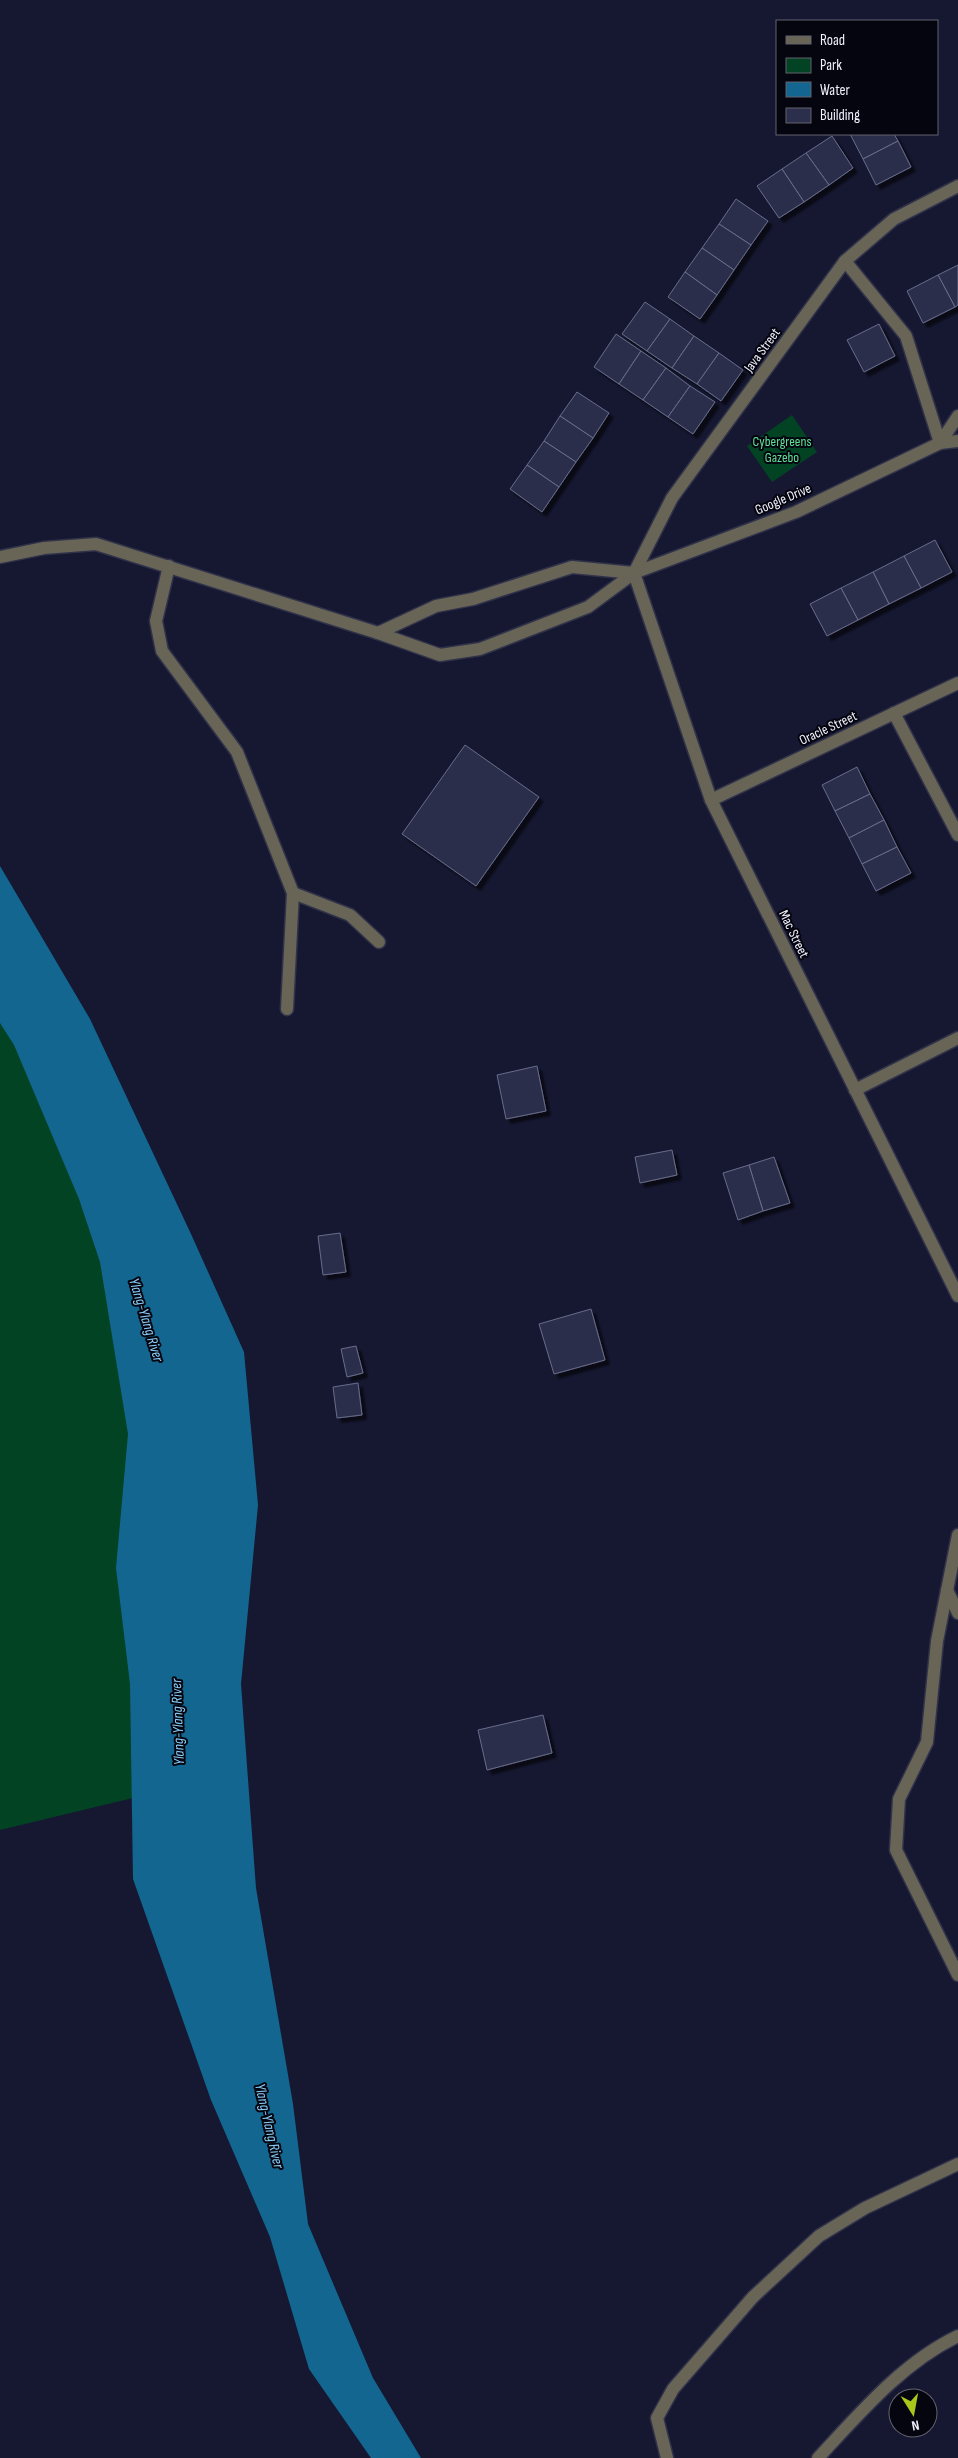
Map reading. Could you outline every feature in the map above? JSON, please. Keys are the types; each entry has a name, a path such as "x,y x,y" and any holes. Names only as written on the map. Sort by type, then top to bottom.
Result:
{"street":[{"name":"Java Street","path":"634,573 672,498 846,261 894,219 958,186"},
{"path":"846,261 906,336 940,443"},
{"path":"940,443 958,416"},
{"name":"Google Drive","path":"634,573 796,512 940,443 958,441"},
{"path":"0,557 44,548 96,544 378,633 440,655 480,649 588,607 634,573"},
{"path":"169,566 156,622 162,651 237,752 293,892 288,1009"},
{"path":"378,633 436,606 473,598 572,567 634,573"},
{"name":"Mac Street","path":"634,573 711,800 958,1296"},
{"name":"Oracle Street","path":"711,800 958,683"},
{"path":"894,713 958,835"},
{"path":"293,892 350,915 378,942"},
{"path":"855,1090 958,1038"},
{"path":"958,1535 937,1640 927,1742 899,1799 896,1850 958,1975"},
{"path":"947,1590 958,1613"},
{"path":"667,2458 657,2418 673,2389 753,2297 819,2236 865,2208 958,2164"},
{"path":"818,2458 880,2393 933,2348 958,2336"}],"green space":[{"name":"Cybergreens Gazebo","path":"792,415 817,452 772,482 747,446"},
{"path":"0,967 173,1274 220,1777 0,1830"}],"water":[{"name":"Ylang-Ylang River","path":"0,866 90,1019 244,1352 258,1505 241,1684 256,1888 293,2104 308,2224 373,2378 421,2458 371,2458 309,2369 270,2237 211,2100 133,1879 130,1684 116,1568 128,1434 100,1262 79,1199 14,1045 0,1023"}],"building":[{"path":"851,135 895,135 898,141 863,159"},
{"path":"832,136 853,168 829,185 806,153"},
{"path":"898,141 911,167 876,185 863,159"},
{"path":"806,153 829,185 804,202 782,169"},
{"path":"782,169 804,202 779,218 757,186"},
{"path":"736,199 768,221 751,245 719,224"},
{"path":"719,224 751,245 734,270 702,248"},
{"path":"702,248 734,270 717,295 685,272"},
{"path":"958,265 958,305 955,307 938,275"},
{"path":"685,272 717,295 700,319 668,297"},
{"path":"938,275 955,307 923,323 907,291"},
{"path":"645,302 670,319 647,351 622,334"},
{"path":"670,319 694,336 672,368 647,351"},
{"path":"879,324 895,356 864,372 847,340"},
{"path":"616,334 641,351 619,384 594,367"},
{"path":"694,336 719,353 697,384 672,368"},
{"path":"641,351 666,368 643,400 619,384"},
{"path":"719,353 743,370 721,401 697,384"},
{"path":"666,368 690,386 668,417 643,400"},
{"path":"690,386 715,402 693,434 668,417"},
{"path":"577,392 609,413 593,438 560,416"},
{"path":"560,416 593,438 576,462 544,441"},
{"path":"544,441 576,462 559,487 527,465"},
{"path":"527,465 559,487 542,512 510,489"},
{"path":"935,540 952,572 921,588 904,556"},
{"path":"904,556 921,588 889,604 873,572"},
{"path":"873,572 889,604 858,620 841,588"},
{"path":"841,588 858,620 827,636 810,604"},
{"path":"465,745 539,797 476,886 402,834"},
{"path":"857,767 870,794 835,811 822,785"},
{"path":"870,794 884,820 849,838 835,811"},
{"path":"884,820 897,847 862,864 849,838"},
{"path":"897,847 911,873 876,891 862,864"},
{"path":"537,1066 546,1111 506,1119 497,1075"},
{"path":"672,1150 677,1175 640,1183 635,1157"},
{"path":"774,1157 790,1203 763,1211 749,1165"},
{"path":"749,1165 763,1211 738,1220 723,1173"},
{"path":"340,1233 346,1272 323,1275 318,1236"},
{"path":"591,1309 605,1360 554,1374 539,1324"},
{"path":"356,1346 363,1373 347,1377 341,1349"},
{"path":"358,1383 362,1415 337,1418 333,1387"},
{"path":"543,1715 552,1753 487,1770 478,1730"}]}
